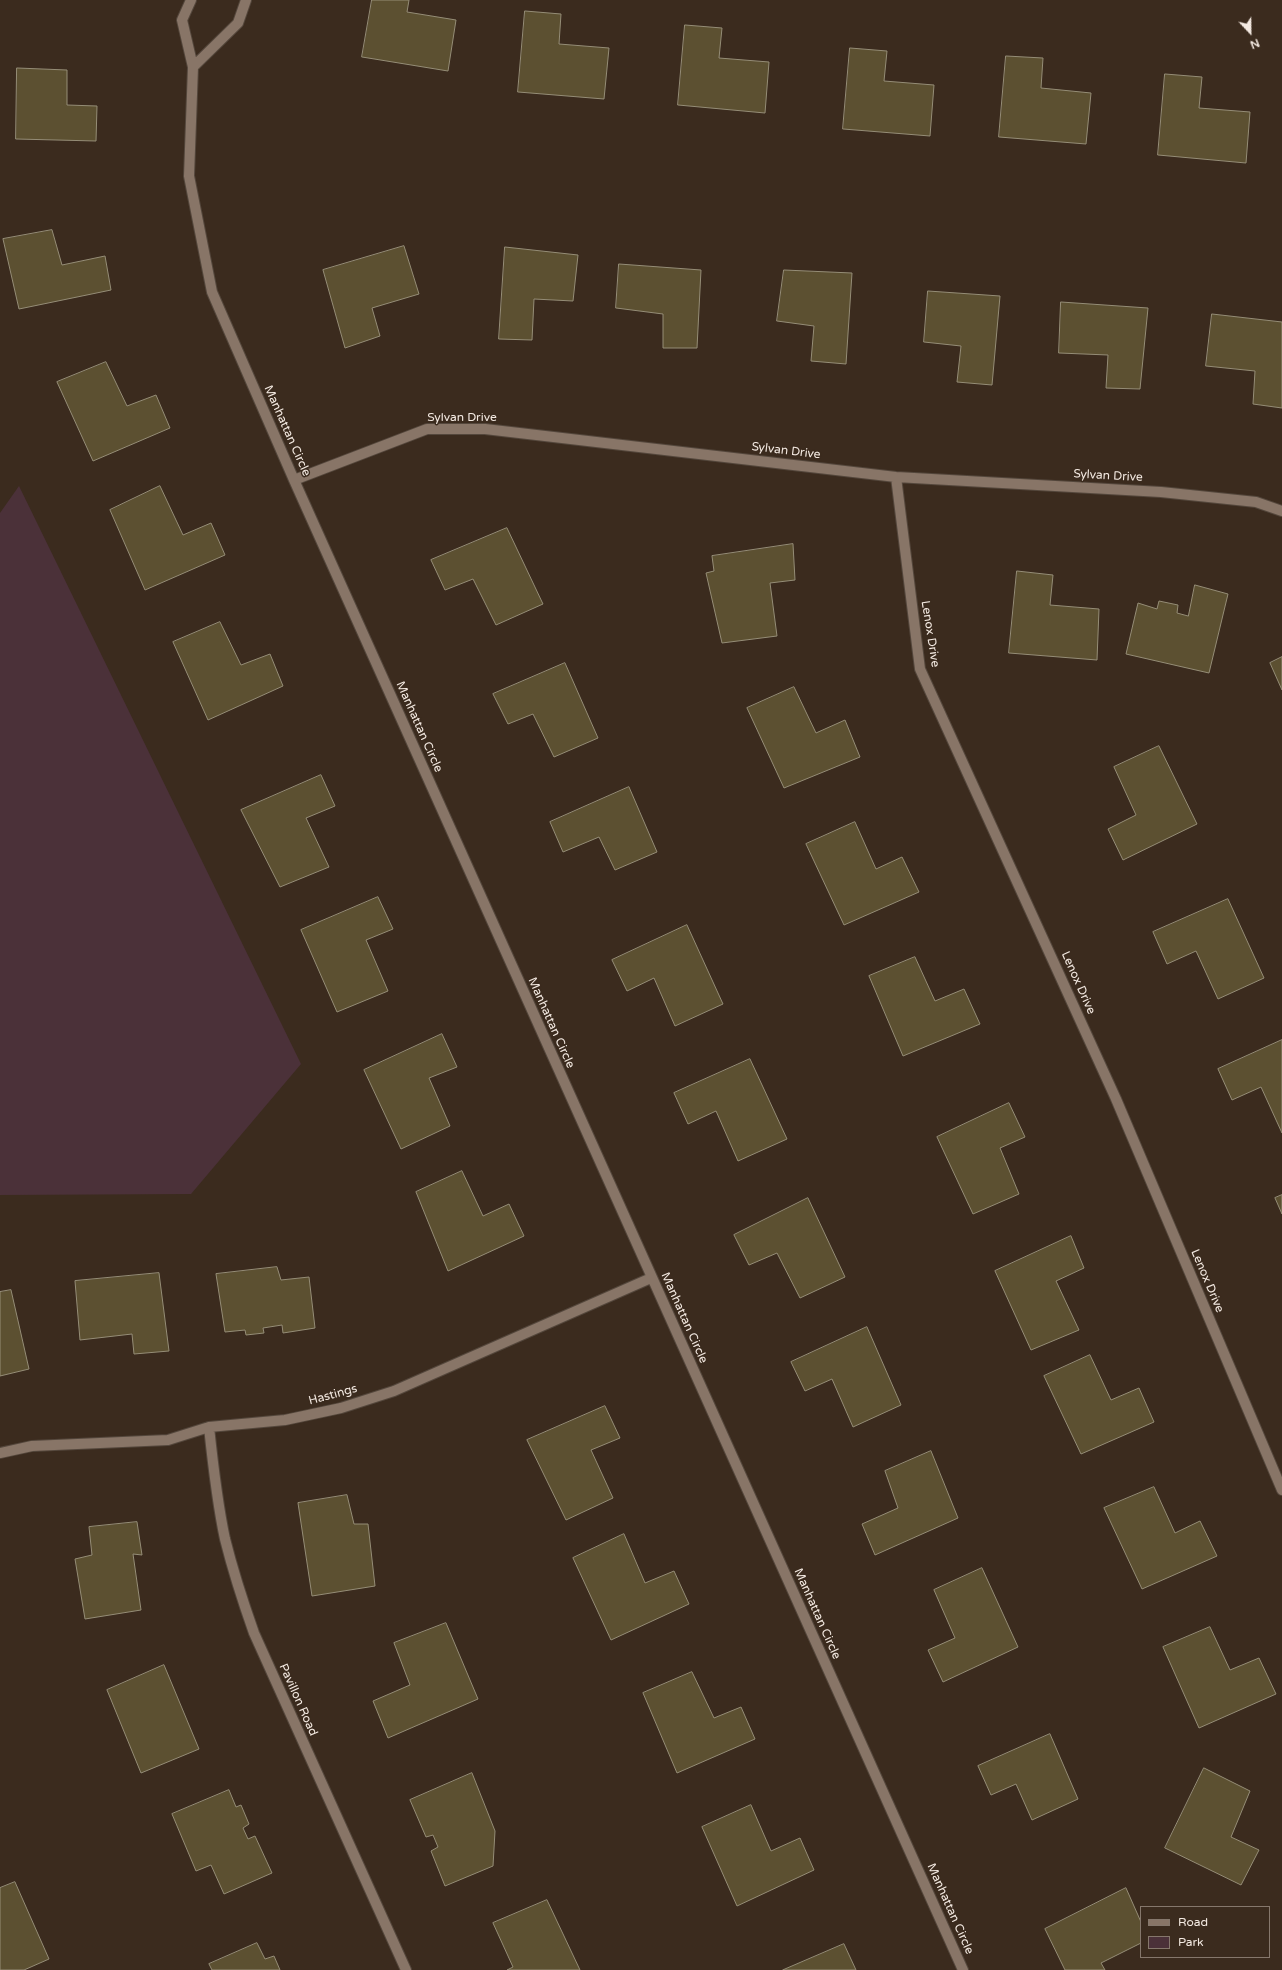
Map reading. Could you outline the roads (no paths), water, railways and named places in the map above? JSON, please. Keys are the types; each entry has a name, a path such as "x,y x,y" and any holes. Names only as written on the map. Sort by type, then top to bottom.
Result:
{"street":[{"name":"Manhattan Circle","path":"190,0 182,20 193,67 189,176 212,292 294,480 651,1278 963,1970"},
{"path":"193,67 238,23 246,0"},
{"name":"Sylvan Drive","path":"294,480 427,429 485,429 896,477 1161,492 1256,502 1282,511"},
{"name":"Lenox Drive","path":"896,477 920,669 1116,1099 1282,1490"},
{"name":"Hastings","path":"0,1453 32,1446 168,1440 209,1427 285,1420 341,1408 394,1391 651,1278"},
{"name":"Pavillon Road","path":"209,1427 216,1492 225,1539 238,1587 254,1633 406,1970"}]}
